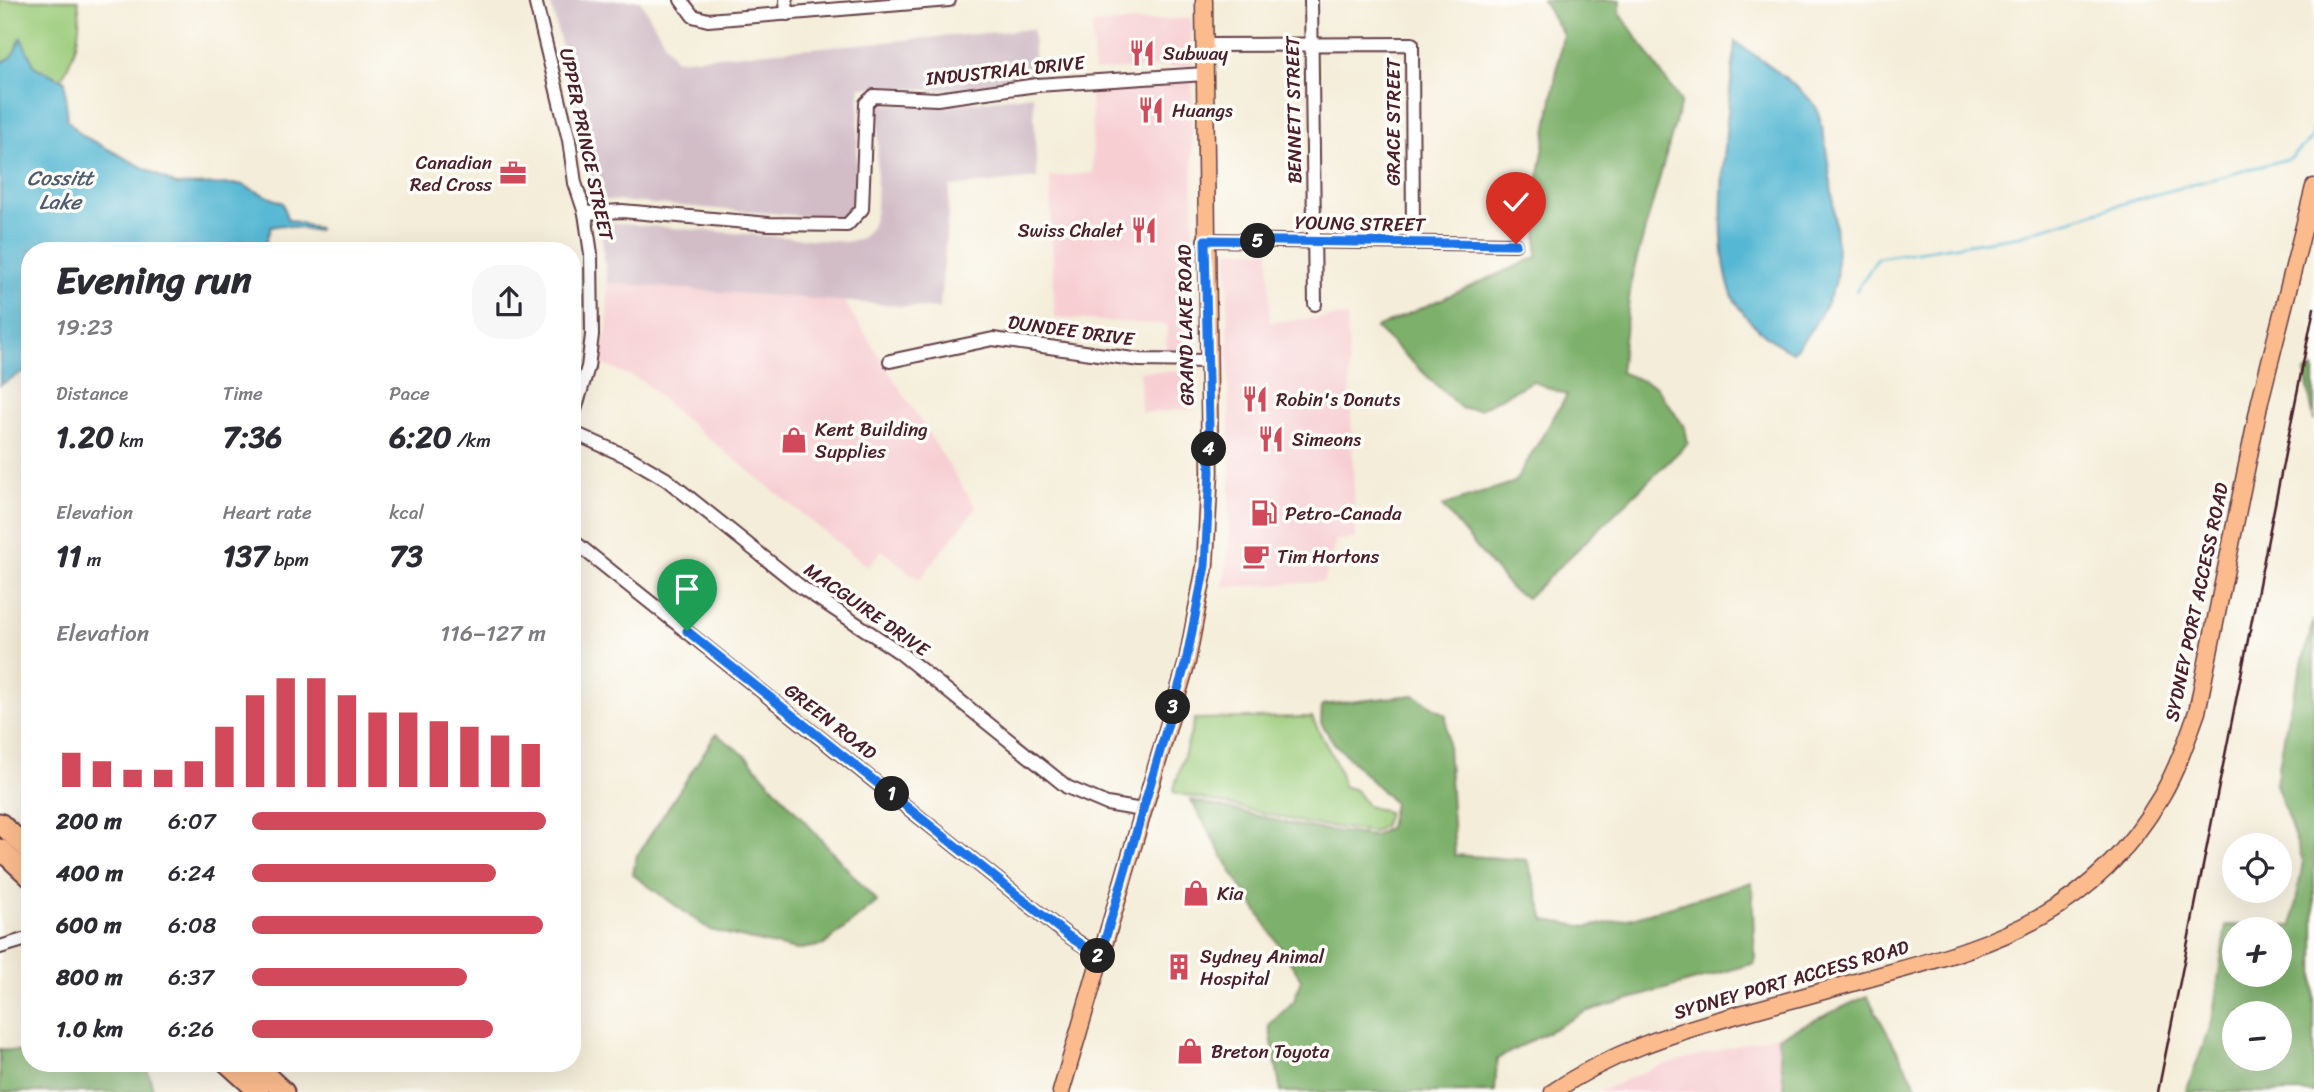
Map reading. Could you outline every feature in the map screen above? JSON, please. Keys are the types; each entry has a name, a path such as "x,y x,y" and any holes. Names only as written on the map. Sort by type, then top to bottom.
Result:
{"highway":[{"path":"0,823 21,843"},
{"path":"0,849 21,869"},
{"path":"237,1072 259,1092"},
{"path":"263,1072 284,1092"}],"main road":[{"name":"GRAND LAKE ROAD","path":"1061,1092 1191,646 1205,566 1210,472 1204,0"},
{"name":"SYDNEY PORT ACCESS ROAD","path":"1553,1092 1603,1062 1666,1036 1948,957 2018,931 2081,890 2139,830 2180,758 2197,712 2260,401 2314,187"}],"street":[{"name":"UPPER PRINCE STREET","path":"535,0 569,140 575,183 585,213 591,254 592,335 588,367 581,390"},
{"path":"681,0 691,15 703,20 787,14 857,5 949,0"},
{"path":"786,0 787,14"},
{"name":"BENNETT STREET","path":"1311,0 1315,304"},
{"path":"1204,45 1311,44"},
{"name":"GRACE STREET","path":"1311,44 1412,44 1413,243"},
{"name":"INDUSTRIAL DRIVE","path":"585,213 622,211 769,224 847,225 862,209 866,103 874,96 937,99 1037,85 1205,74"},
{"name":"YOUNG STREET","path":"1205,240 1516,244"},
{"name":"DUNDEE DRIVE","path":"890,361 993,339 1140,360 1207,360"},
{"name":"MACGUIRE DRIVE","path":"581,436 639,463 666,479 797,584 905,656 1067,787 1107,804 1142,810"},
{"name":"GREEN ROAD","path":"581,547 1067,935 1100,957"},
{"path":"0,947 21,941"}],"shaded area":[{"path":"550,0 640,0 675,60 1033,29 1035,78 941,90 860,87 854,209 841,219 594,199 580,120"},
{"path":"1191,18 1192,65 1094,71 1092,25"},
{"path":"1192,81 1194,353 1166,353 1167,325 1055,318 1050,177 1093,173 1091,89"},
{"path":"1033,95 1037,178 950,187 940,309 607,283 600,222 846,242 862,238 871,228 876,211 879,104 944,106"},
{"path":"1269,250 1270,322 1347,316 1356,539 1336,540 1324,582 1223,587 1229,548 1230,488 1227,251"},
{"path":"607,283 844,301 976,508 919,580 882,550 868,567 677,413 643,381 599,363 608,326"},
{"path":"1140,371 1193,372 1194,409 1141,413"},
{"path":"1780,1034 1785,1092 1598,1092 1656,1067"}],"green space":[{"path":"0,0 78,0 76,46 56,88 11,58 0,63"},
{"path":"1542,0 1620,0 1620,13 1681,102 1632,276 1620,372 1656,386 1685,428 1688,443 1527,598 1512,590 1442,506 1515,482 1567,395 1532,381 1480,409 1462,409 1376,328 1537,257 1537,186 1563,34"},
{"path":"2314,368 2314,421 2305,372"},
{"path":"2314,620 2314,1092 2186,1092 2212,1022 2222,953 2222,987 2292,987 2292,926 2303,861 2276,784 2288,715"},
{"path":"1414,695 1446,715 1455,855 1527,860 1545,920 1588,927 1632,918 1752,882 1755,963 1585,1012 1497,1059 1495,1092 1281,1092 1269,1025 1294,1001 1301,979 1233,874 1191,800 1304,827 1374,836 1389,827 1394,803 1334,743 1321,723 1322,705"},
{"path":"1312,717 1334,760 1343,786 1356,790 1367,806 1388,812 1384,825 1374,832 1309,824 1173,792 1195,719"},
{"path":"716,734 746,756 877,902 824,945 796,950 710,930 633,875 636,857"},
{"path":"1867,996 1920,1092 1785,1092 1778,1037"},
{"path":"0,1049 21,1052 21,1072 148,1072 154,1092 0,1092"}],"water":[{"name":"Cossitt Lake","path":"21,38 35,67 65,81 67,120 83,136 176,185 240,184 283,203 287,219 319,229 317,231 282,225 271,227 266,242 21,242 21,373 0,385 0,63 11,58"},
{"path":"1735,42 1779,73 1812,102 1817,109 1825,143 1835,225 1837,271 1827,303 1793,352 1767,337 1752,323 1734,299 1726,276 1722,246 1723,174"}],"waterway":[{"path":"1856,291 1878,258 2019,236 2135,200 2291,158 2312,138 2314,129"}],"railway":[{"path":"2158,1092 2314,308"}],"place":[{"name":"Subway","path":"1142,53"},
{"name":"Huangs","path":"1151,110"},
{"name":"Canadian Red Cross","path":"513,173"},
{"name":"Swiss Chalet","path":"1144,230"},
{"name":"Robin's Donuts","path":"1255,399"},
{"name":"Simeons","path":"1271,439"},
{"name":"Kent Building Supplies","path":"794,440"},
{"name":"Petro-Canada","path":"1264,513"},
{"name":"Tim Hortons","path":"1256,556"},
{"name":"Kia","path":"1196,893"},
{"name":"Sydney Animal Hospital","path":"1179,967"},
{"name":"Breton Toyota","path":"1190,1051"}],"route":[{"path":"687,631 1067,935 1100,957 1186,662 1196,623 1205,566 1210,472 1205,240 1516,244"}]}
